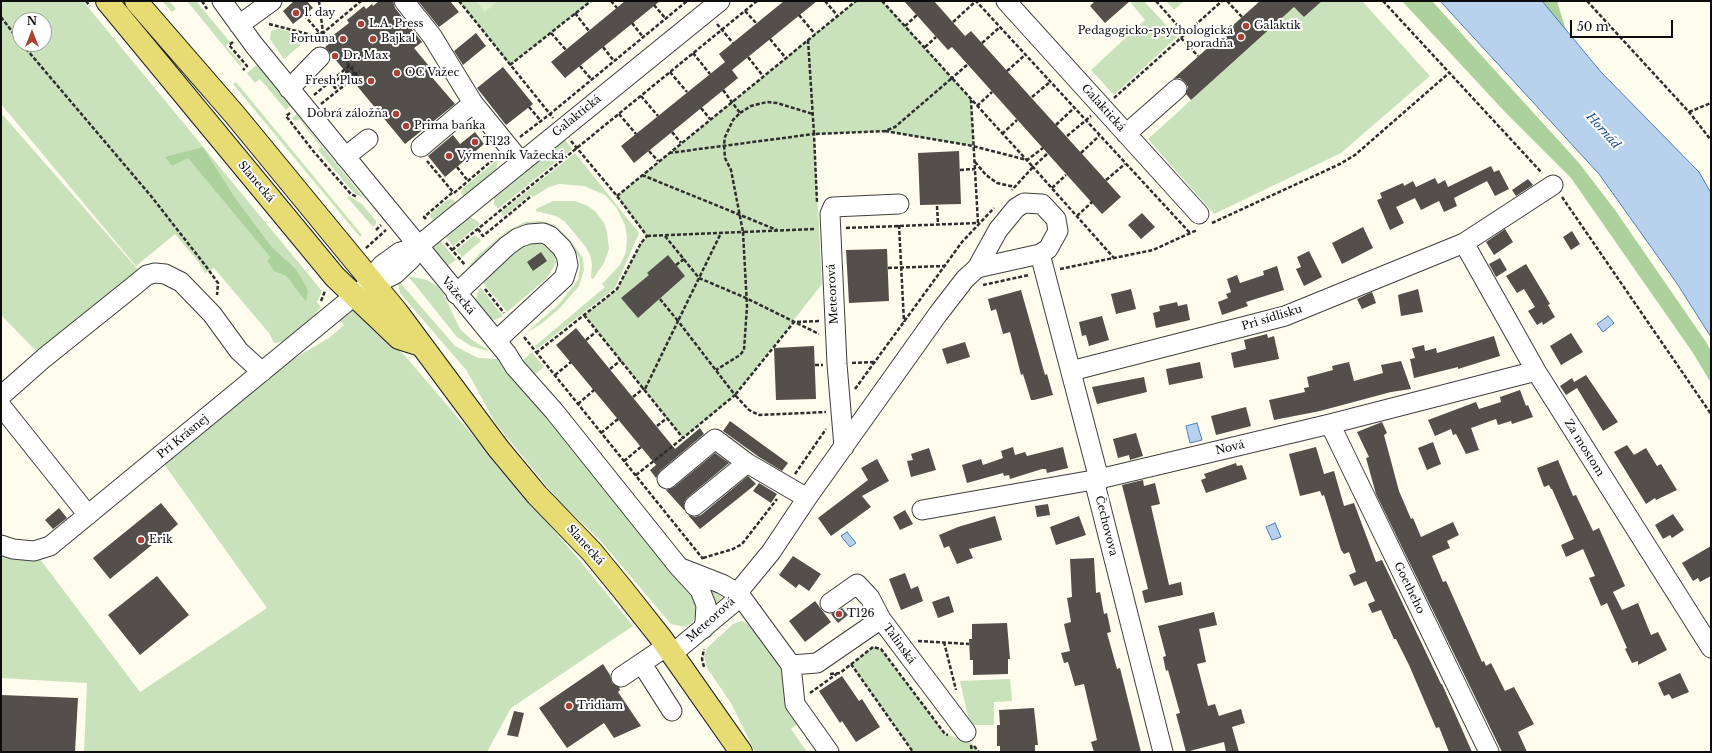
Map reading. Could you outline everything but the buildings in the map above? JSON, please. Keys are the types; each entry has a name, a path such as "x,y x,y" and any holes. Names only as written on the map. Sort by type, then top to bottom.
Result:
{"main road":[{"name":"Slanecká","path":"107,1 335,277 399,338 421,345"},
{"name":"Slanecká","path":"136,1 235,115 372,282 498,448 542,500 592,552 669,650 741,752"}],"street":[{"name":"Važecká","path":"222,1 289,89 344,157 496,341 515,367 554,411 678,566 700,590 703,597 706,614 705,637"},
{"path":"239,25 272,1"},
{"path":"404,1 432,36 474,103 522,162"},
{"name":"Galaktická","path":"354,296 372,282 379,268 392,256 406,249 417,246 720,1"},
{"name":"Galaktická","path":"1006,1 1203,222"},
{"path":"289,89 325,50"},
{"path":"1126,134 1176,89"},
{"path":"422,152 474,103"},
{"path":"344,157 368,139"},
{"name":"Pri sídlisku","path":"1072,371 1285,316 1464,243 1553,185"},
{"name":"Meteorová","path":"621,677 669,650 705,637 732,604 743,586 771,552 806,498 938,314 965,279 976,277 1008,215 1024,203 1042,204 1056,219 1058,231 1055,239 1048,249 1040,254"},
{"name":"Meteorová","path":"844,447 835,417 830,214 833,207 899,204"},
{"path":"456,294 507,246 518,238 529,234 543,234 550,236 562,248 566,255 568,265 564,278 496,341"},
{"name":"Za mostom","path":"1464,243 1536,371 1711,648"},
{"path":"976,277 1040,254"},
{"name":"Čechovova","path":"1040,254 1072,371 1099,479 1096,488 1163,752"},
{"path":"1,396 44,358 147,275 155,273 165,274 181,282 212,314 239,350 262,372"},
{"name":"Pri Krásnej","path":"1,545 13,549 34,551 50,546 354,296"},
{"name":"Nová","path":"922,510 1099,479 1330,424 1536,371"},
{"path":"1,406 88,515"},
{"name":"Goetheho","path":"1330,424 1489,752"},
{"path":"667,478 715,440 747,462 806,498"},
{"path":"694,506 747,462"},
{"name":"Važecká","path":"678,566 722,584 739,594"},
{"path":"830,603 857,584 870,598 881,619"},
{"path":"739,594 791,665 796,704 830,752"},
{"name":"Talinská","path":"791,665 817,664 881,619 889,645 959,734"},
{"path":"642,664 672,711"}],"path":[{"path":"319,1 325,50"},
{"path":"255,12 264,23 312,35 323,33 361,1"},
{"path":"459,1 550,114 687,1"},
{"path":"510,66 591,1"},
{"path":"611,1 616,8"},
{"path":"452,250 757,1"},
{"path":"825,1 837,15"},
{"path":"617,196 856,1"},
{"path":"882,1 1002,134 1034,167 1114,258"},
{"path":"953,22 976,1 1190,233"},
{"path":"1156,1 1185,34"},
{"path":"1067,136 1085,120 1102,108 1222,1"},
{"path":"1227,1 1242,17"},
{"path":"1384,1 1553,185 1711,414"},
{"path":"1587,1 1689,112 1711,140"},
{"path":"654,5 666,19"},
{"path":"745,11 757,24"},
{"path":"575,13 589,30"},
{"path":"304,15 318,31 323,33"},
{"path":"799,15 815,34"},
{"path":"905,26 917,15"},
{"path":"1,17 12,31"},
{"path":"632,23 643,37"},
{"path":"982,43 1000,27"},
{"path":"722,30 733,43"},
{"path":"551,33 566,50"},
{"path":"925,47 936,37"},
{"path":"1181,38 1198,56"},
{"path":"770,39 786,58"},
{"path":"808,40 817,205"},
{"path":"603,47 614,61"},
{"path":"29,52 151,196 214,276 218,283 212,314"},
{"path":"693,53 710,74"},
{"path":"1007,70 1025,54"},
{"path":"748,57 763,76"},
{"path":"312,97 348,64 355,72 357,77"},
{"path":"355,65 332,84 335,88 355,72"},
{"path":"885,131 895,126 967,65"},
{"path":"580,66 592,80"},
{"path":"357,77 354,75 360,70"},
{"path":"670,72 687,92"},
{"path":"976,277 1044,272 1153,250 1190,233 1203,222 1340,164 1355,155 1449,73"},
{"path":"319,106 357,77"},
{"path":"1032,97 1050,82"},
{"path":"723,90 732,101"},
{"path":"977,106 992,92"},
{"path":"641,96 658,116"},
{"path":"740,113 751,106 767,102 778,102 813,114"},
{"path":"1689,112 1711,103"},
{"path":"529,107 541,121"},
{"path":"701,108 710,119"},
{"path":"1056,125 1074,108"},
{"path":"289,114 286,116 314,152 351,194 358,198"},
{"path":"619,114 636,134"},
{"path":"1002,134 1017,120"},
{"path":"669,153 814,134 885,131 973,146 1027,160"},
{"path":"672,132 681,143"},
{"path":"937,135 937,141"},
{"path":"1081,153 1099,136"},
{"path":"576,148 617,196 647,236"},
{"path":"1027,160 1042,148"},
{"path":"649,150 658,162"},
{"path":"422,152 453,192 424,217 555,375 707,564"},
{"path":"1010,192 1047,154"},
{"path":"974,162 986,175 997,183 1015,187"},
{"path":"1106,180 1125,164"},
{"path":"457,167 468,181"},
{"path":"960,170 975,169"},
{"path":"1052,188 1066,174"},
{"path":"642,175 778,230"},
{"path":"478,229 484,236 530,197"},
{"path":"702,558 733,549 742,544 787,486 944,266 970,232 999,202"},
{"path":"1077,216 1092,202"},
{"path":"937,206 938,224"},
{"path":"378,219 387,230"},
{"path":"899,225 904,323"},
{"path":"536,353 617,289 641,243 647,236 743,232 746,298 744,350 740,355 716,370"},
{"path":"633,397 644,389 721,233"},
{"path":"665,235 699,278 746,298 825,337"},
{"path":"370,245 380,236"},
{"path":"676,265 684,259"},
{"path":"888,268 944,266"},
{"path":"660,299 735,395 749,410 759,415 829,412 835,417"},
{"path":"584,315 683,438"},
{"path":"636,475 735,395 794,322 824,320"},
{"path":"586,340 597,331"},
{"path":"610,369 621,360"},
{"path":"555,375 571,362"},
{"path":"578,404 594,390"},
{"path":"656,426 667,418"},
{"path":"601,433 618,419"},
{"path":"624,461 641,448"},
{"path":"705,637 702,656 705,669"},
{"path":"806,696 873,648 911,641 969,644"},
{"path":"889,645 945,734 959,734"},
{"path":"851,664 914,752"},
{"path":"825,675 840,673"}],"green space":[{"path":"1,1 83,1 322,291 317,302 321,307 310,320 282,342 274,343 269,333 214,268 205,273 197,260 175,234 136,266 1,104","holes":["203,147 234,196 272,247 296,269 306,302 286,276 274,270 267,261 270,257 188,157"]},
{"path":"118,1 126,1 339,254 337,256 222,117 151,41"},
{"path":"162,1 169,1 176,9 172,12"},
{"path":"187,1 196,1 230,42 226,46 242,64 240,66"},
{"path":"459,1 591,1 510,65"},
{"path":"476,1 498,1 485,12"},
{"path":"856,1 882,1 971,99 973,146 885,131 814,134 822,284 735,395 683,438 584,315 617,289 641,243 647,237 617,196"},
{"path":"1133,1 1144,1 1177,37 1114,95 1091,70 1145,20 1131,3"},
{"path":"1166,1 1184,1 1174,10"},
{"path":"1322,1 1362,1 1430,76 1341,153 1214,214 1148,139 1294,7 1304,17"},
{"path":"1402,1 1432,1 1579,163 1615,210 1706,342 1711,351 1711,383 1693,353 1571,178 1505,112"},
{"path":"1536,1 1557,1 1568,37"},
{"path":"277,29 310,37 284,59 270,39 271,31"},
{"path":"257,65 291,105 286,110 260,79 255,83 247,73"},
{"path":"236,82 362,235 360,237 233,84"},
{"path":"1,113 141,273 39,354 1,315"},
{"path":"297,114 366,200 353,192 318,150 321,147 299,119 295,121 292,118"},
{"path":"563,137 572,149 498,209 494,204 494,196"},
{"path":"203,147 234,196 272,247 296,269 308,290 306,302 286,276 274,271 267,261 270,257 188,158 172,166 165,157"},
{"path":"575,153 639,233 615,288 537,349 535,346 605,287 602,284 620,265 626,252 627,237 625,225 616,207 605,195 584,186 559,184 549,187 533,197 530,195 504,216 501,212"},
{"path":"498,159 496,172 465,199 461,193 463,188"},
{"path":"349,196 362,204 376,221 376,224 373,227 347,197"},
{"path":"452,199 458,205 435,223 429,215 447,200"},
{"path":"553,201 575,201 586,205 595,211 604,223 607,232 609,249 604,263 593,279 591,278 592,264 590,255 585,246 565,222 556,216 536,211 536,209"},
{"path":"469,217 476,220 480,224 453,246 444,235"},
{"path":"541,221 555,225 570,240 583,258 584,270 579,286 559,309 541,324 526,333 559,304 578,280 580,266 579,258 568,241 554,227 547,224 524,225 512,231 473,266 469,266 478,255 507,231 525,222"},
{"path":"475,235 481,241 462,257 456,250"},
{"path":"439,239 456,260 445,267 434,252 434,245"},
{"path":"539,243 550,248 555,255 556,263 547,278 507,312 483,283 512,253 523,246"},
{"path":"408,276 427,280 437,286 444,295 460,329 472,340 488,351 471,346 457,337"},
{"path":"397,279 455,346 478,358 500,359 694,598 697,606 697,615 692,623 685,627 671,624 598,538 558,500 496,424 467,371 400,293"},
{"path":"480,287 503,316 495,320 488,318 476,303 476,298"},
{"path":"353,311 363,314 406,357 581,562 633,626 511,708 487,752 84,752 87,683 1,678 1,546 34,551 140,692 267,608 159,457 266,375 329,338 344,325 339,319 348,312"},
{"path":"532,352 544,367 533,376 521,362"},
{"path":"709,587 722,597 717,604 714,604"},
{"path":"742,621 750,625 776,654 801,721 791,729 807,752 755,752 731,703 707,668 704,656 707,648 733,624"},
{"path":"873,647 881,649 945,734 970,742 979,752 913,752 851,664"},
{"path":"1010,679 1012,701 994,702 994,725 970,725 960,681"}],"water":[{"name":"Hornád","path":"1440,1 1542,1 1601,72 1699,172 1711,193 1711,337 1676,282 1599,174"},
{"path":"1608,316 1614,323 1603,332 1597,324"},
{"path":"1197,423 1202,440 1190,443 1186,426"},
{"path":"1275,523 1281,537 1272,540 1266,527"},
{"path":"847,532 856,543 850,547 841,536"}],"place":[{"name":"1. day","path":"296,13"},
{"name":"L.A. Press","path":"361,24"},
{"name":"Galaktik","path":"1246,26"},
{"name":"Pedagogicko-psychologická poradňa","path":"1241,37"},
{"name":"Fortuna","path":"343,39"},
{"name":"Bajkal","path":"373,39"},
{"name":"Dr. Max","path":"335,56"},
{"name":"OC Važec","path":"397,73"},
{"name":"Fresh Plus","path":"371,81"},
{"name":"Dobrá záložňa","path":"396,114"},
{"name":"Prima banka","path":"406,126"},
{"name":"T123","path":"475,142"},
{"name":"Výmenník Važecká","path":"449,156"},
{"name":"Erik","path":"141,540"},
{"name":"T126","path":"839,614"},
{"name":"Tridiam","path":"569,706"}]}
